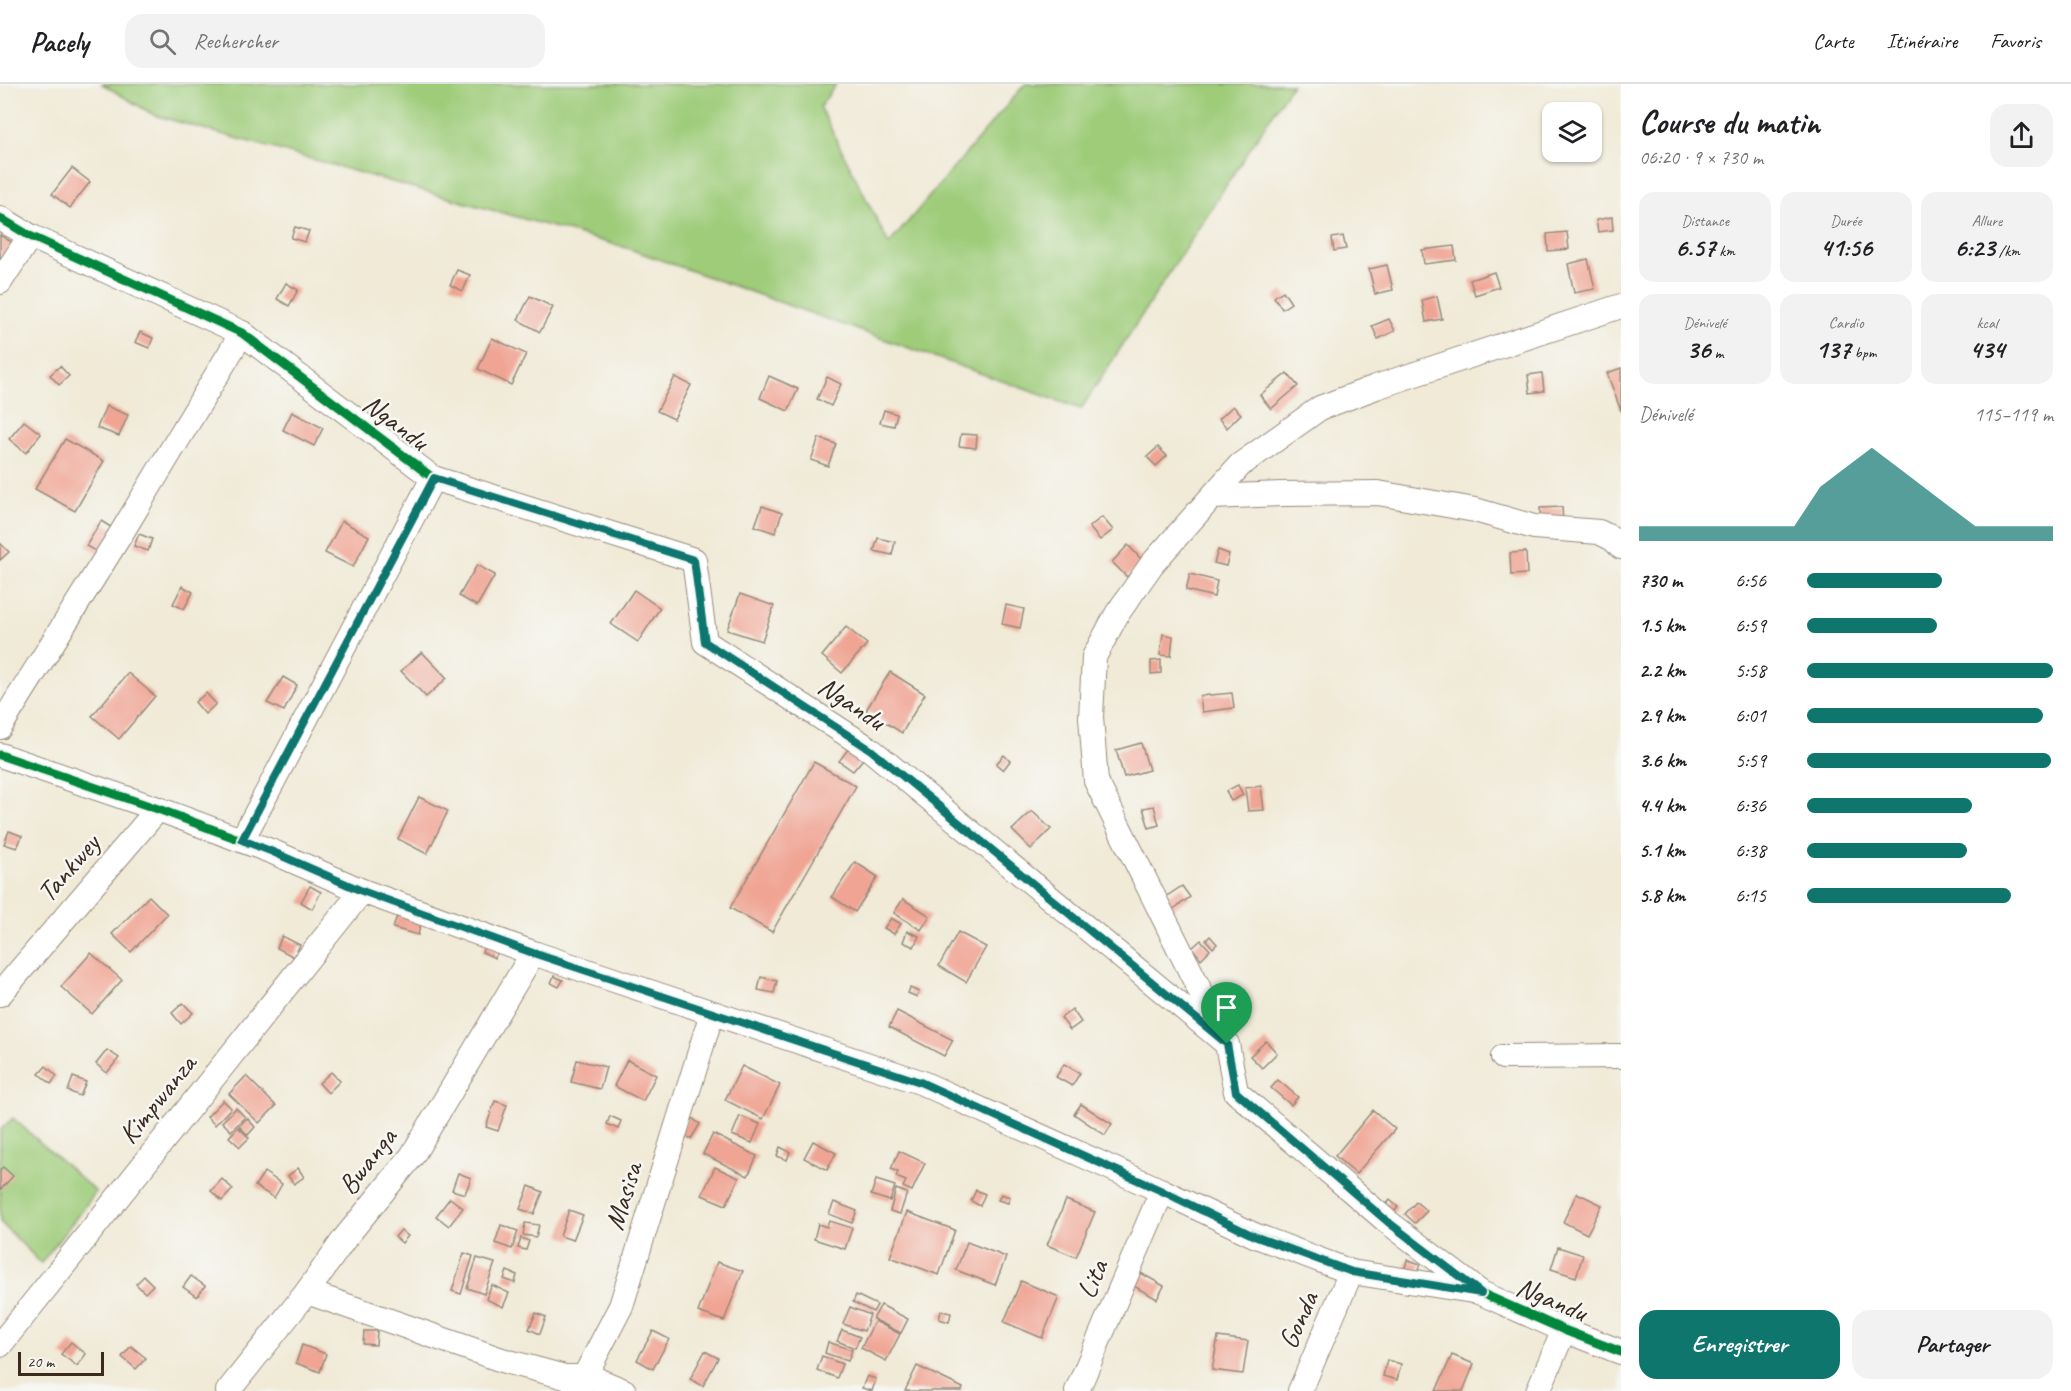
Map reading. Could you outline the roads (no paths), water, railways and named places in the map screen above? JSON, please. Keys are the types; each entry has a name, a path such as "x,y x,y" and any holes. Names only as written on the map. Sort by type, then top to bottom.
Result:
{"street":[{"name":"Ngandu","path":"0,218 30,236 242,333 434,478 694,560 705,642 871,750 1227,1044 1236,1092 1388,1222 1481,1293 1564,1330 1621,1352"},
{"path":"0,282 30,236"},
{"path":"1227,1044 1095,781 1091,717 1094,657 1117,614 1152,564 1240,465 1320,408 1376,387 1621,306"},
{"path":"0,727 122,532 242,333"},
{"path":"242,840 434,478"},
{"path":"1213,497 1378,493 1475,510 1534,527 1599,532 1613,539 1621,547"},
{"path":"0,755 242,840 362,891 533,953 920,1082 1162,1191 1254,1236 1352,1272 1481,1293"},
{"name":"Tankwey","path":"0,994 158,809"},
{"name":"Kimpwanza","path":"0,1345 362,891"},
{"name":"Bwanga","path":"228,1391 307,1292 345,1238 412,1156 533,953"},
{"name":"Masisa","path":"580,1384 621,1306 711,1012"},
{"path":"1503,1057 1621,1056"},
{"name":"Lita","path":"1077,1391 1162,1191"},
{"name":"Gonda","path":"1300,1391 1352,1272"},
{"path":"307,1292 502,1360 565,1377 580,1384 600,1381 624,1391"},
{"path":"1538,1391 1564,1330"}]}
